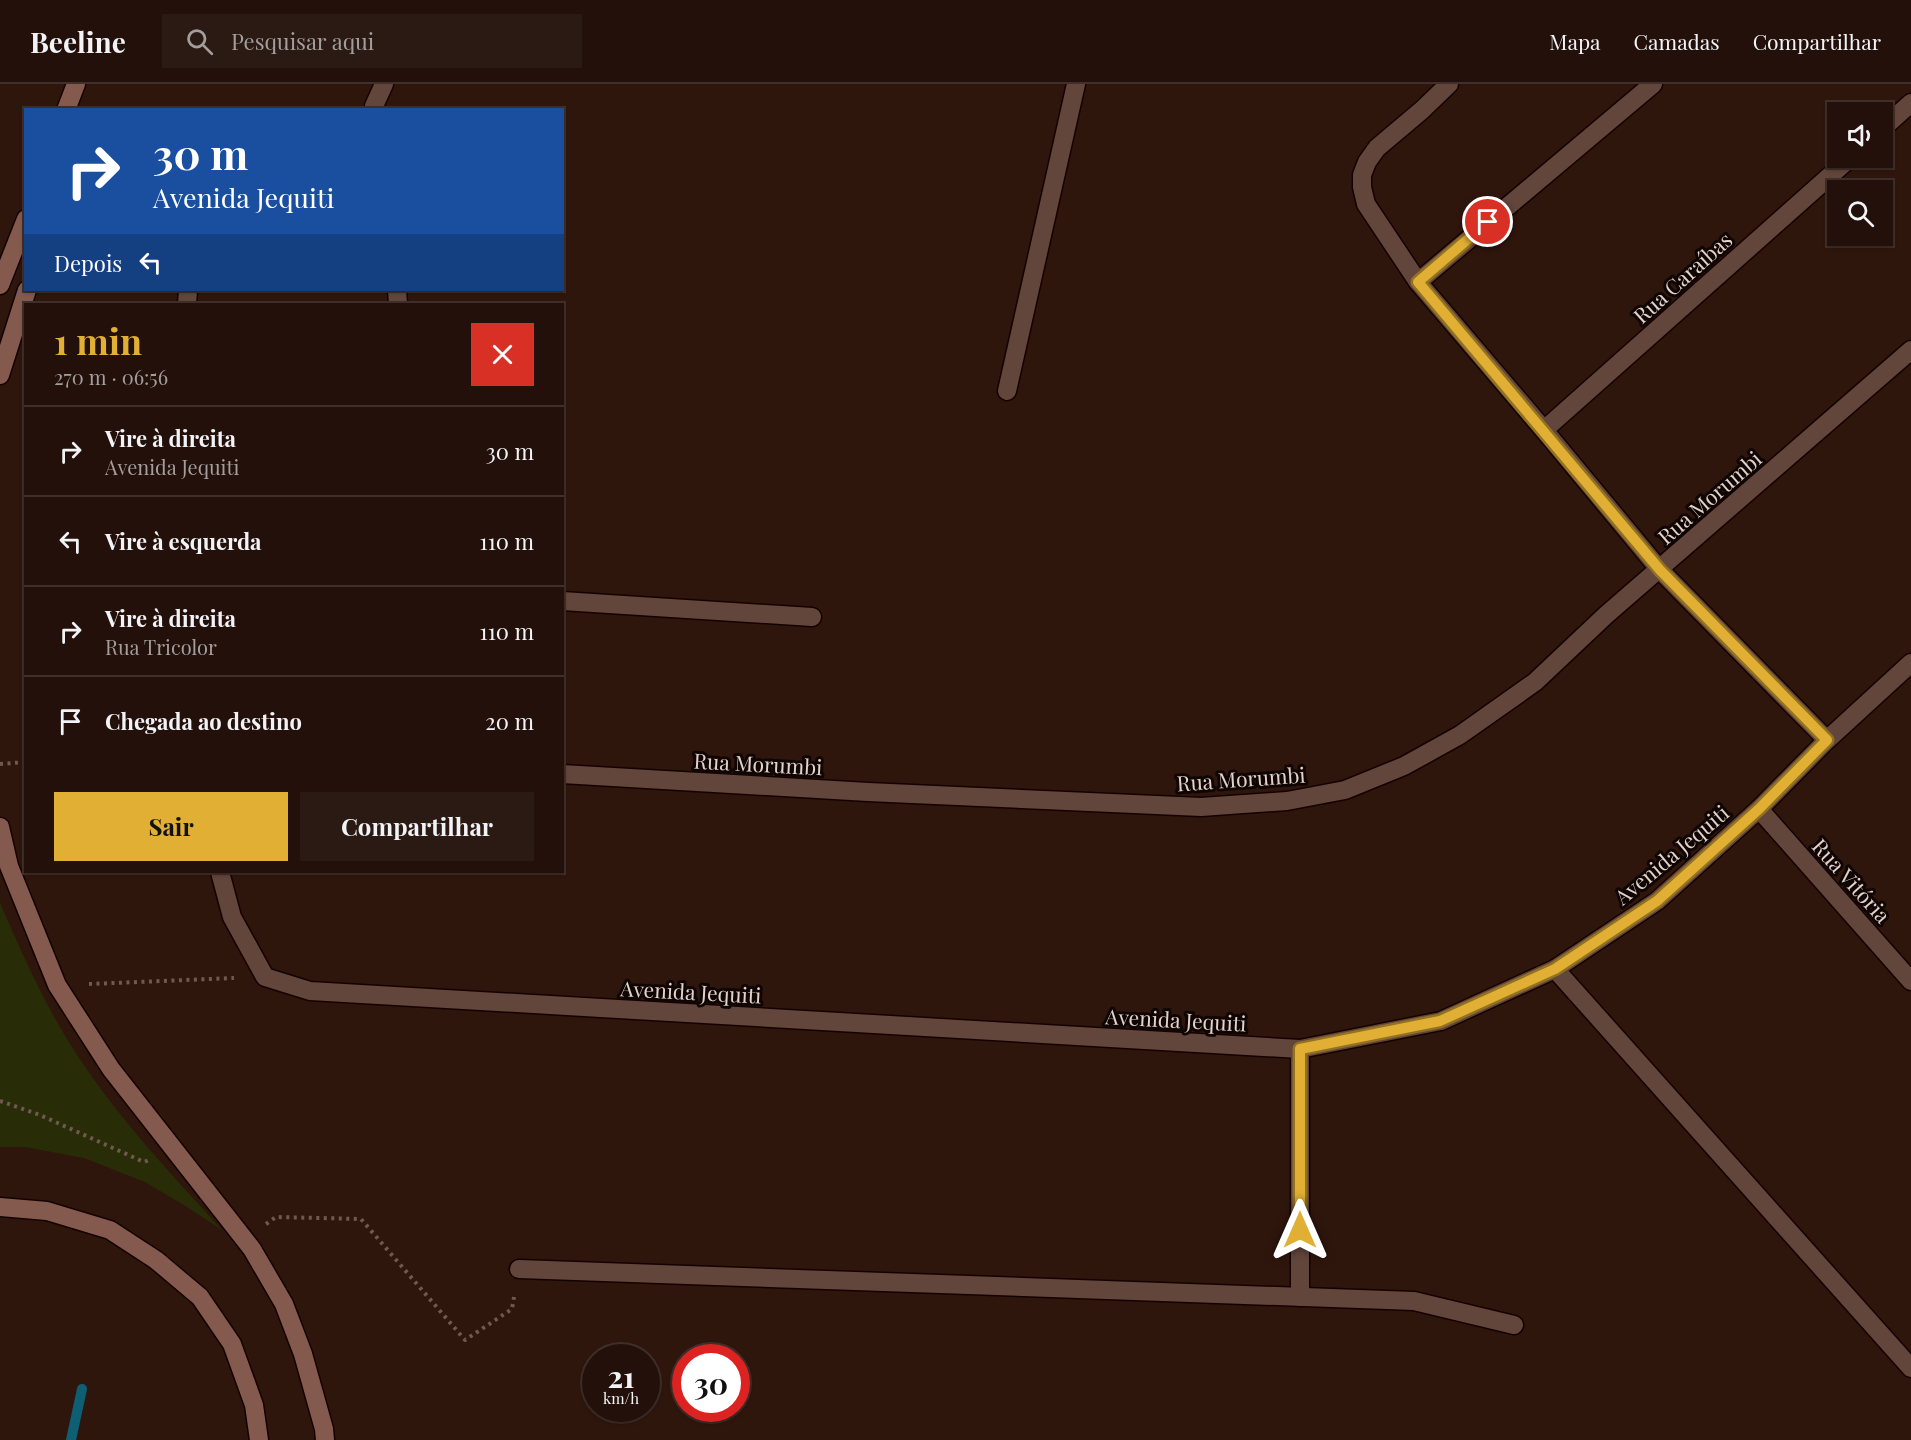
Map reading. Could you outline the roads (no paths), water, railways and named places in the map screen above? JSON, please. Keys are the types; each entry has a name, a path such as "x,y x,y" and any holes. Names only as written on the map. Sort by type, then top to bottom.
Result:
{"main road":[{"path":"67,108 76,84"},
{"path":"0,285 24,224"},
{"path":"0,375 27,291"},
{"path":"0,827 9,866 57,985 111,1069 252,1249 284,1304 303,1354 325,1440"},
{"path":"0,1207 47,1211 110,1230 156,1260 200,1297 232,1344 254,1405 259,1440"}],"street":[{"path":"372,108 384,84"},
{"path":"1007,391 1076,84"},
{"path":"1449,84 1422,111 1377,148 1367,162 1362,175 1366,204 1418,282 1660,570 1827,740"},
{"path":"1418,282 1653,84"},
{"path":"1893,119 1911,103"},
{"name":"Rua Caraíbas","path":"1544,430 1839,168"},
{"name":"Rua Morumbi","path":"564,774 868,792 1190,806 1287,801 1345,790 1404,766 1460,735 1535,681 1606,615 1911,350"},
{"path":"564,601 812,616"},
{"name":"Avenida Jequiti","path":"220,873 232,917 265,977 310,991 1300,1049 1440,1021 1555,969 1657,901 1759,809 1827,740 1911,663"},
{"name":"Rua Vitória","path":"1759,809 1911,981"},
{"path":"1555,969 1911,1368"},
{"path":"1300,1049 1300,1297"},
{"path":"519,1269 1414,1301 1514,1325"}],"waterway":[{"path":"71,1440 82,1389"}]}
